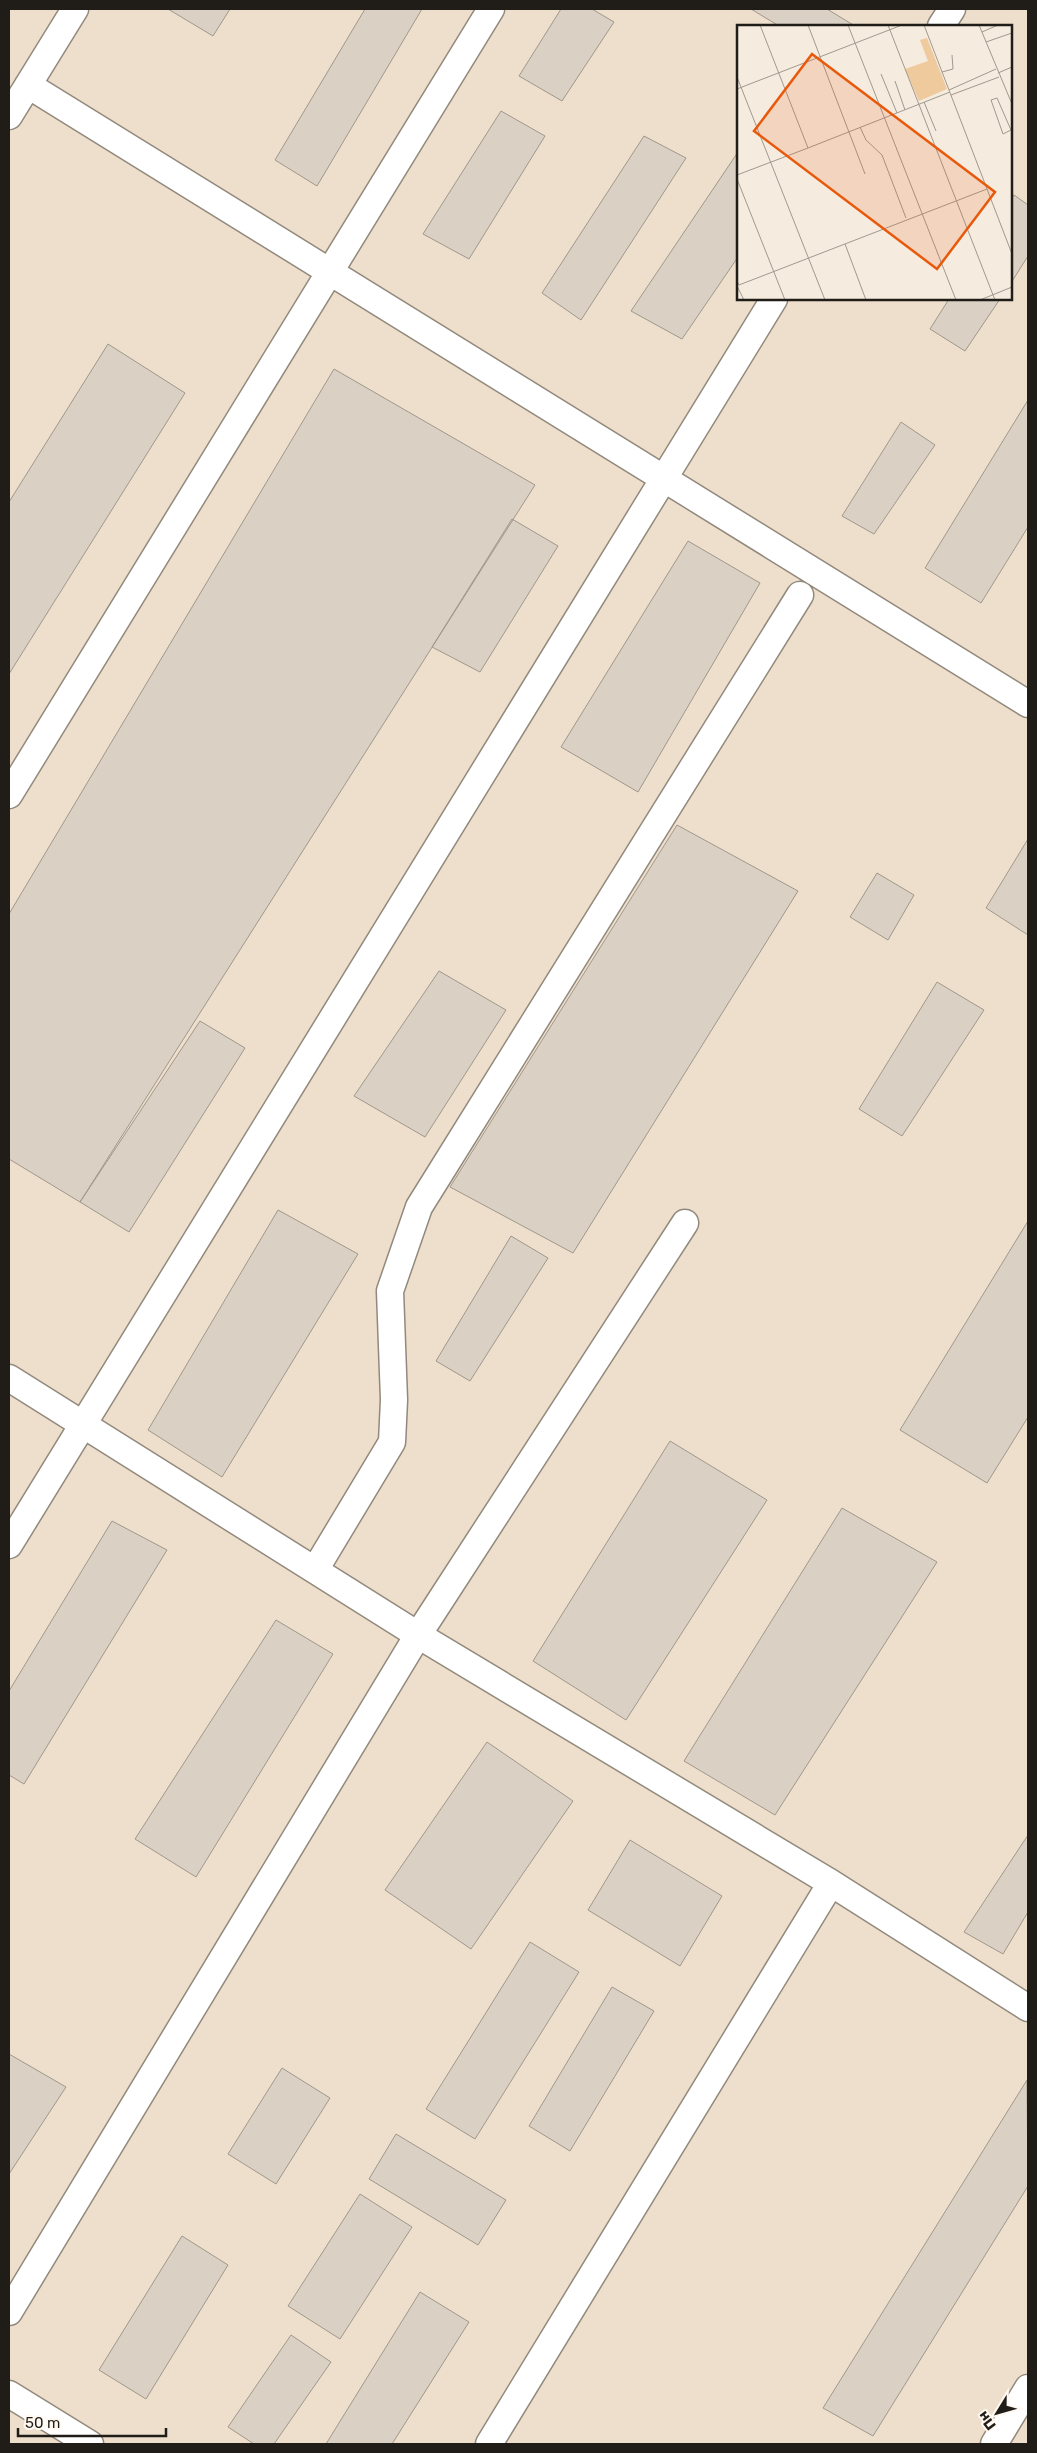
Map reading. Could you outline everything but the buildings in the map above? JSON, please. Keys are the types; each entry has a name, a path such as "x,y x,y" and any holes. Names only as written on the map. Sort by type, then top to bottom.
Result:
{"lane":[{"path":"9,116 75,9"},
{"path":"9,795 328,271 491,9"},
{"path":"942,25 952,9"},
{"path":"28,85 1028,704"},
{"path":"9,1545 773,300"},
{"path":"314,1570 392,1442 394,1400 390,1291 419,1207 800,595"},
{"path":"9,2312 418,1636 685,1223"},
{"path":"9,1378 418,1636 831,1883 1028,2008"},
{"path":"489,2444 831,1883"},
{"path":"994,2444 1028,2388"},
{"path":"9,2394 90,2444"}],"shaded area":[{"path":"9,9 1028,9 1028,2444 9,2444"}]}
